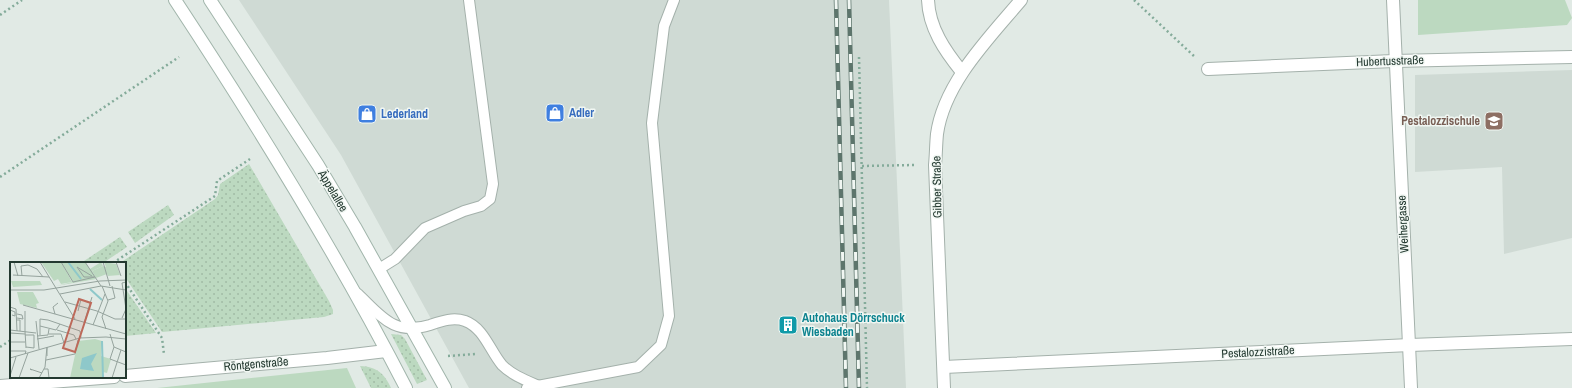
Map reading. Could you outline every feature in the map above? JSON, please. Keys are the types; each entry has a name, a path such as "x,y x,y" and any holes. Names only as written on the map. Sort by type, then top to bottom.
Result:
{"street":[{"path":"175,0 271,148 354,291 406,388"},
{"name":"Äppelallee","path":"210,0 318,165 379,269 445,388"},
{"path":"928,0 929,10 938,38 947,54 962,72"},
{"name":"Gibber Straße","path":"944,388 935,165 937,133 952,90 962,72 1021,0"},
{"name":"Weihergasse","path":"1392,0 1411,388"},
{"name":"Hubertusstraße","path":"1208,69 1394,61 1572,57"},
{"name":"Pestalozzistraße","path":"944,367 1410,345 1572,339"},
{"name":"Röntgenstraße","path":"126,376 327,358 386,351"},
{"path":"0,386 101,378"}],"lane":[{"path":"379,269 395,259 425,228 464,211 481,206 490,199 492,184 469,0"},
{"path":"527,388 638,367 661,345 669,316 652,123 664,26 674,0"},
{"path":"354,291 390,323 403,328 413,329 443,320 454,319 465,321 479,330 502,365 518,377 538,386"}],"path":[{"path":"0,15 22,0"},
{"path":"1134,0 1208,69"},
{"path":"0,177 179,56"},
{"path":"859,57 867,388"},
{"path":"115,262 215,196 218,181 250,159"},
{"path":"862,166 914,165"},
{"path":"126,284 162,338 167,372"},
{"path":"0,347 10,341"},
{"path":"446,356 493,352"}],"shaded area":[{"path":"239,0 889,0 906,388 469,388 341,155"},
{"name":"Pestalozzischule","path":"1572,70 1572,238 1504,254 1502,167 1415,172 1415,75"}],"green space":[{"path":"1418,0 1565,0 1572,18 1567,25 1418,35"},
{"path":"249,164 329,301 333,314 324,317 162,332 126,278 126,262 121,262 215,199 218,195 220,184"},
{"path":"168,205 174,215 135,243 128,232"},
{"path":"120,237 127,247 104,262 82,262"},
{"path":"126,289 156,333 126,336"},
{"path":"391,334 401,335 405,339 427,380 417,384"},
{"path":"360,366 375,369 386,378 391,388 371,388"},
{"path":"347,368 356,388 157,388"}],"railway":[{"path":"836,0 846,388"},
{"path":"849,0 859,388"}],"place":[{"name":"Adler","path":"555,113"},
{"name":"Lederland","path":"367,114"},
{"name":"Pestalozzischule","path":"1494,121"},
{"name":"Autohaus Dörrschuck Wiesbaden","path":"788,325"}]}
